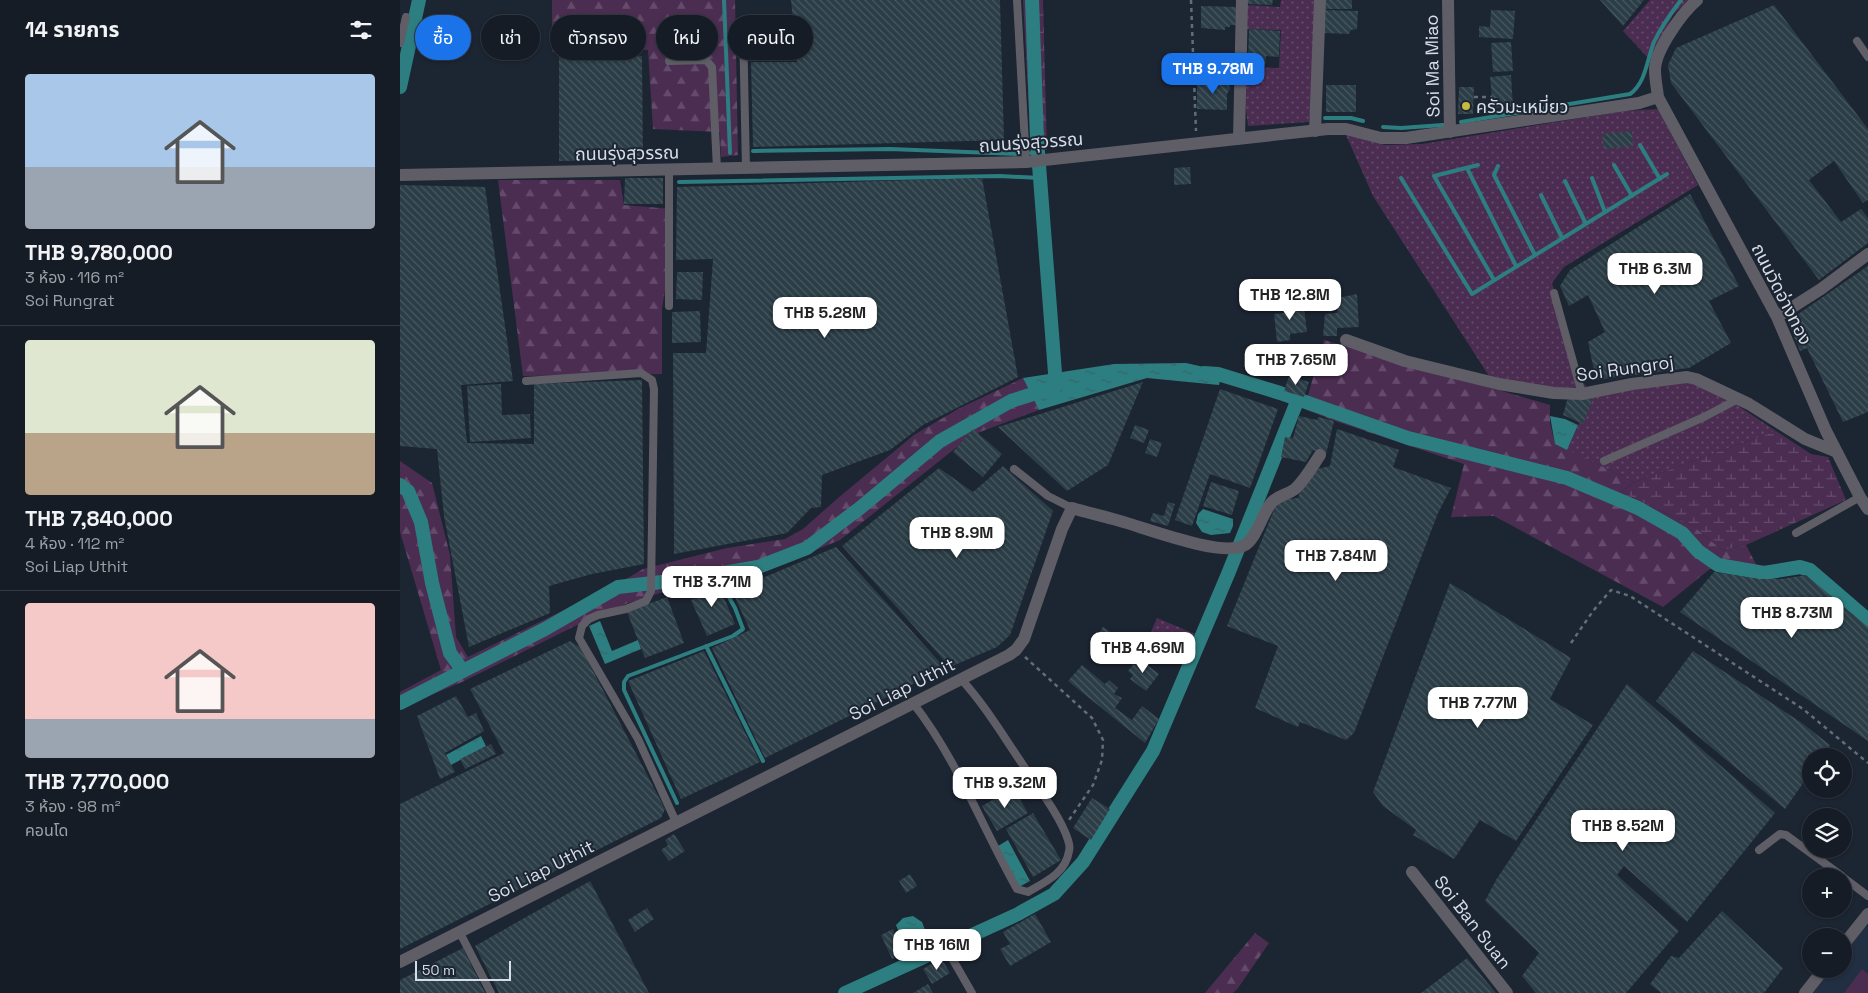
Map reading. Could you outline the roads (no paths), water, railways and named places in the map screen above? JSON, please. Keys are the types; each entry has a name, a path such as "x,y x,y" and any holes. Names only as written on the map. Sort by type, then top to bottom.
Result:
{"street":[{"path":"1239,139 1242,0"},
{"path":"1316,130 1320,0"},
{"name":"Soi Ma Miao","path":"1448,0 1450,132"},
{"path":"1658,97 1655,68 1668,35 1689,6 1696,0"},
{"name":"ถนนรุ่งสุวรรณ","path":"400,175 668,171 1045,161 1316,130 1346,129 1380,138 1406,138 1639,103 1658,97"},
{"name":"ถนนวัดอ่างทอง","path":"1658,97 1777,317 1837,452 1868,509"},
{"path":"1777,317 1821,289 1868,254"},
{"name":"Soi Rungroj","path":"1346,340 1405,361 1499,384 1554,393 1582,394 1632,384 1687,377 1696,379 1738,399 1805,439 1837,452"},
{"path":"1072,508 1181,539 1216,548 1230,549 1244,546 1251,539 1272,502 1295,489 1303,481 1320,455"},
{"name":"Soi Liap Uthit","path":"400,962 1010,655 1024,639 1062,529 1072,508"},
{"name":"Soi Ban Suan","path":"1412,872 1507,993"},
{"path":"1852,934 1868,914"},
{"path":"1805,993 1817,978"}],"lane":[{"path":"1017,0 1027,162"},
{"path":"400,43 406,17"},
{"path":"1857,42 1868,56"},
{"path":"669,61 699,59 706,60 712,66 718,169"},
{"path":"744,60 746,169"},
{"path":"668,171 669,306"},
{"path":"1554,293 1582,394"},
{"path":"526,381 641,373 652,380 654,389 651,591 646,601 626,609 598,615 589,619 582,626 579,638 638,739 676,822"},
{"path":"1604,461 1704,417 1738,399"},
{"path":"1014,469 1048,496 1072,508"},
{"path":"1796,533 1860,497"},
{"path":"913,703 928,722 943,748 1016,889 1028,892 1059,872 1067,861 1070,850 1069,841 1037,785 976,695 961,679"},
{"path":"1759,850 1780,834 1786,835 1831,868"},
{"path":"1852,884 1868,896"},
{"path":"459,931 491,993"},
{"path":"949,953 972,993"}],"water":[{"path":"1186,363 1222,371 1219,385 1147,378 1039,410 1023,378 1114,364"},
{"path":"1550,416 1565,419 1578,425 1567,450 1555,444"},
{"path":"1203,509 1233,519 1230,533 1211,535 1202,532 1196,523 1198,514"},
{"path":"600,621 612,651 638,640 641,649 605,664 589,626"},
{"path":"481,736 486,746 451,765 446,755"},
{"path":"1008,840 1030,881 1019,887 998,846"},
{"path":"913,916 922,922 927,935 923,943 912,950 905,948 896,925 903,918"}],"waterway":[{"path":"400,87 419,0"},
{"path":"724,0 730,153"},
{"path":"1032,0 1037,139 1056,386"},
{"path":"1461,122 1630,94 1640,84 1654,42 1666,20 1681,0"},
{"path":"1325,118 1351,118 1363,121"},
{"path":"1383,127 1401,128 1443,125"},
{"path":"1640,145 1660,179"},
{"path":"753,151 890,149 1020,154"},
{"path":"1031,153 1038,152"},
{"path":"1478,165 1434,176 1494,280"},
{"path":"1614,165 1632,196"},
{"path":"1498,166 1494,175 1535,255"},
{"path":"1467,168 1516,266"},
{"path":"1401,178 1472,294 1667,174"},
{"path":"679,182 1000,176 1040,178"},
{"path":"1592,178 1605,212"},
{"path":"1565,181 1586,224"},
{"path":"1541,195 1562,238"},
{"path":"1204,373 1218,374 1280,393 1408,438 1567,478 1638,508 1682,533 1698,551 1718,565 1764,573 1800,567 1810,570 1868,620"},
{"path":"400,703 545,629 618,587 688,579 758,567 807,548 860,508 940,441 1011,401 1049,389"},
{"path":"845,993 1018,914 1054,894 1083,862 1153,751 1228,574 1298,399"},
{"path":"400,485 408,491 421,522 432,583 450,653 463,671"},
{"path":"677,803 624,690 624,682 628,676 733,636 743,629 735,608 716,574"},
{"path":"706,646 763,761"}],"place":[{"name":"ครัวมะเหมี่ยว","path":"1466,106"}]}
